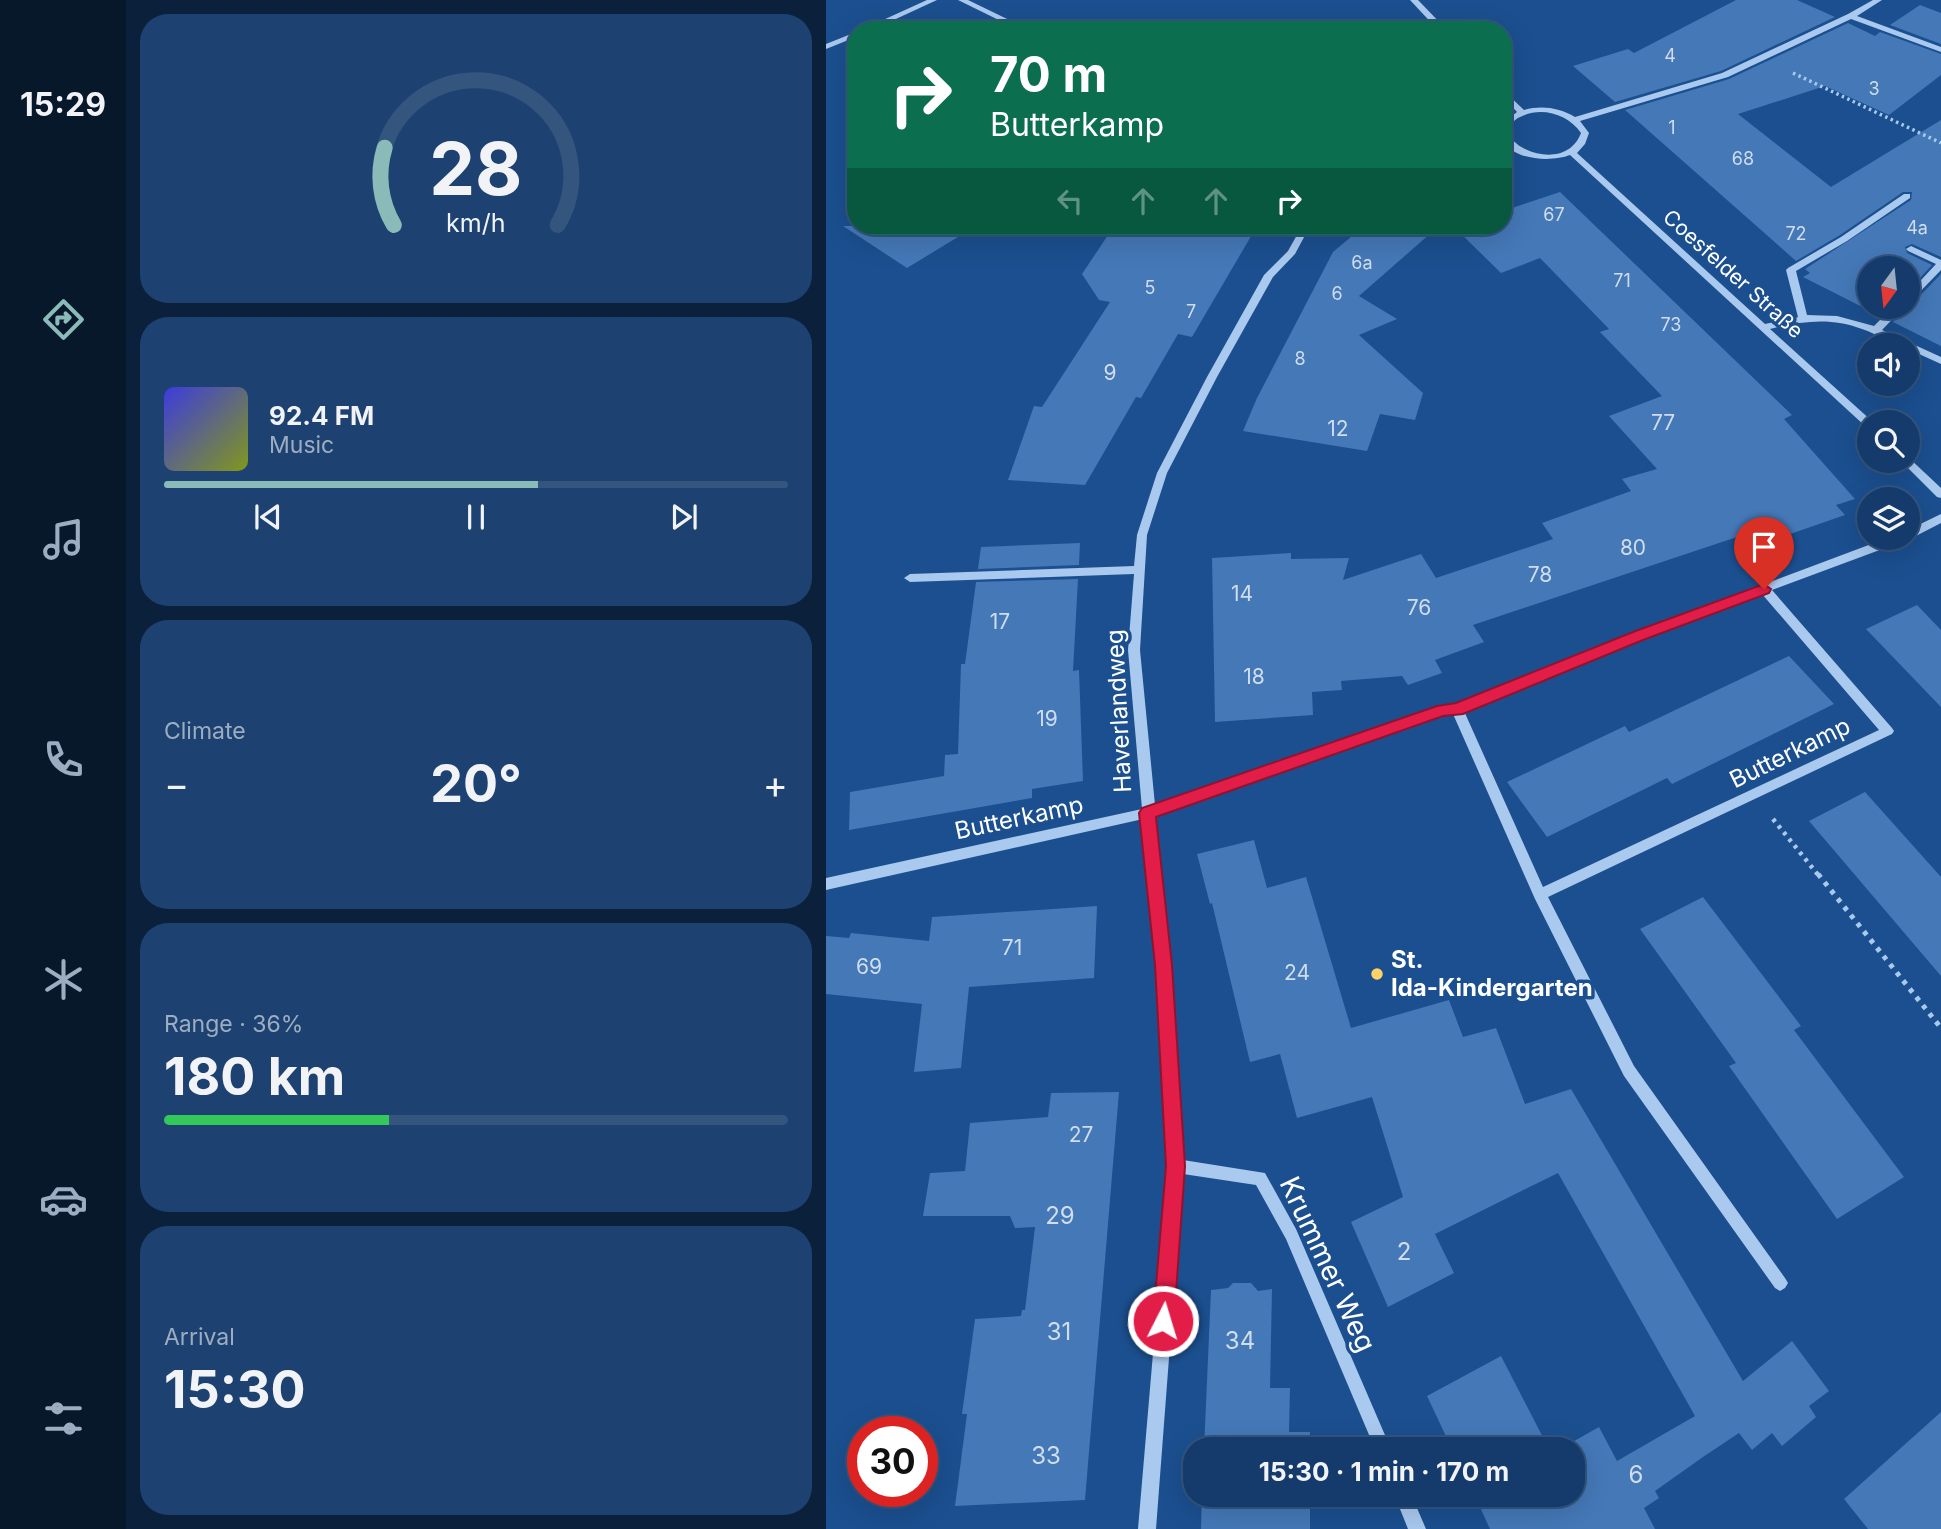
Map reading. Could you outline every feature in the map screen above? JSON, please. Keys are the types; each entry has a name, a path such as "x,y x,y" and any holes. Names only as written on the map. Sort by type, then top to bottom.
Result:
{"street":[{"path":"885,21 933,0"},
{"path":"962,0 1007,21"},
{"path":"1414,0 1434,21"},
{"path":"1575,120 1725,75 1851,16 1878,0"},
{"path":"1851,16 1941,50"},
{"path":"826,47 847,38"},
{"path":"1512,101 1523,113"},
{"path":"1512,118 1523,113 1556,112 1582,126 1584,140 1571,152 1561,155 1526,154 1512,146"},
{"name":"Coesfelder Straße","path":"1571,152 1857,414"},
{"path":"1803,317 1791,270 1844,239 1907,196"},
{"name":"Haverlandweg","path":"1147,1529 1176,1166 1163,965 1134,650 1142,535 1162,473 1269,275 1292,252 1301,235"},
{"path":"1911,250 1941,264 1920,286"},
{"path":"1764,327 1803,317 1828,315 1882,333"},
{"path":"1876,330 1887,319"},
{"path":"1920,351 1941,361"},
{"path":"1920,473 1941,494"},
{"path":"1920,529 1941,518"},
{"name":"Butterkamp","path":"826,884 1147,813 1443,710 1457,709 1638,636 1868,550"},
{"path":"910,578 1140,570"},
{"name":"Butterkamp","path":"1540,895 1888,731 1764,589"},
{"path":"1457,709 1540,895 1629,1071 1780,1283"},
{"name":"Krummer Weg","path":"1176,1166 1260,1178 1291,1234 1378,1437"},
{"path":"1408,1507 1417,1529"}],"path":[{"path":"1760,58 1941,144"},
{"path":"1754,796 1941,1028"}],"building":[{"path":"1736,0 1797,0 1835,17 1721,71 1615,102 1573,66 1628,49 1634,53"},
{"path":"1920,5 1941,13 1941,44 1890,25"},
{"path":"1848,23 1875,36 1880,32 1941,54 1941,75 1889,115 1825,86 1738,114 1831,187 1941,120 1941,257 1912,244 1905,247 1907,253 1913,256 1857,256 1857,304 1803,277 1810,273 1805,269 1911,200 1912,192 1903,192 1796,261 1625,110 1729,79"},
{"path":"1560,192 1792,415 1784,419 1855,499 1836,505 1845,515 1767,542 1758,530 1473,625 1484,642 1435,660 1442,673 1408,685 1402,676 1341,681 1342,690 1312,692 1313,715 1215,722 1212,558 1291,553 1291,559 1349,558 1343,580 1421,554 1436,578 1553,539 1542,523 1631,491 1622,479 1657,469 1609,416 1662,396 1600,332 1609,329 1540,258 1501,273 1462,235 1512,235 1512,208"},
{"path":"857,235 961,235 907,268"},
{"path":"1108,235 1252,235 1192,337 1178,334 1141,398 1136,397 1085,485 1008,480 1034,406 1042,407 1110,302 1099,300 1082,274"},
{"path":"1353,235 1429,235 1359,296 1397,319 1359,335 1423,393 1415,420 1380,414 1367,451 1243,431 1257,398 1333,252"},
{"path":"1920,259 1932,265 1920,278"},
{"path":"1941,274 1941,346 1920,336 1920,333 1893,322 1896,319 1920,319 1920,296"},
{"path":"1080,543 1079,565 978,569 981,547"},
{"path":"1078,579 1073,671 1079,670 1083,781 1032,789 1032,798 849,830 850,792 944,776 945,755 958,754 961,664 965,664 976,582"},
{"path":"1917,605 1941,630 1941,707 1866,629"},
{"path":"1789,656 1834,704 1672,784 1667,778 1547,837 1507,782 1625,726 1629,732"},
{"path":"1865,792 1941,877 1941,976 1809,821"},
{"path":"1254,840 1267,888 1306,877 1351,1028 1449,1000 1463,1037 1496,1028 1525,1104 1571,1089 1743,1381 1792,1341 1829,1391 1809,1406 1816,1417 1782,1446 1772,1433 1752,1450 1739,1433 1703,1457 1655,1491 1659,1498 1644,1508 1655,1529 1490,1529 1480,1507 1585,1507 1585,1437 1581,1437 1599,1427 1617,1461 1695,1416 1558,1173 1435,1234 1454,1273 1388,1307 1351,1222 1403,1197 1372,1097 1297,1118 1280,1054 1250,1062 1212,903 1210,904 1197,854"},
{"path":"1703,897 1801,1026 1794,1030 1904,1177 1837,1219 1729,1066 1736,1063 1640,929"},
{"path":"1097,906 1094,978 969,987 961,1068 914,1072 922,1004 826,994 826,936 849,938 851,933 929,941 932,917"},
{"path":"1119,1092 1085,1500 955,1506 967,1414 962,1414 975,1319 1021,1316 1022,1310 1025,1310 1035,1227 1015,1228 1010,1216 923,1216 930,1173 965,1171 970,1123 1048,1117 1051,1093"},
{"path":"1233,1283 1251,1283 1258,1291 1272,1289 1270,1388 1290,1388 1289,1432 1310,1432 1310,1437 1205,1437 1211,1290 1228,1288"},
{"path":"1501,1356 1543,1437 1446,1437 1427,1396"},
{"path":"1941,1412 1941,1529 1868,1529 1844,1499"},
{"path":"1202,1507 1310,1507 1310,1529 1201,1529"}],"place":[{"name":"St. Ida-Kindergarten","path":"1377,974"}],"route":[{"path":"1163,1321 1176,1166 1163,965 1147,813 1443,710 1457,709 1764,589"}]}
